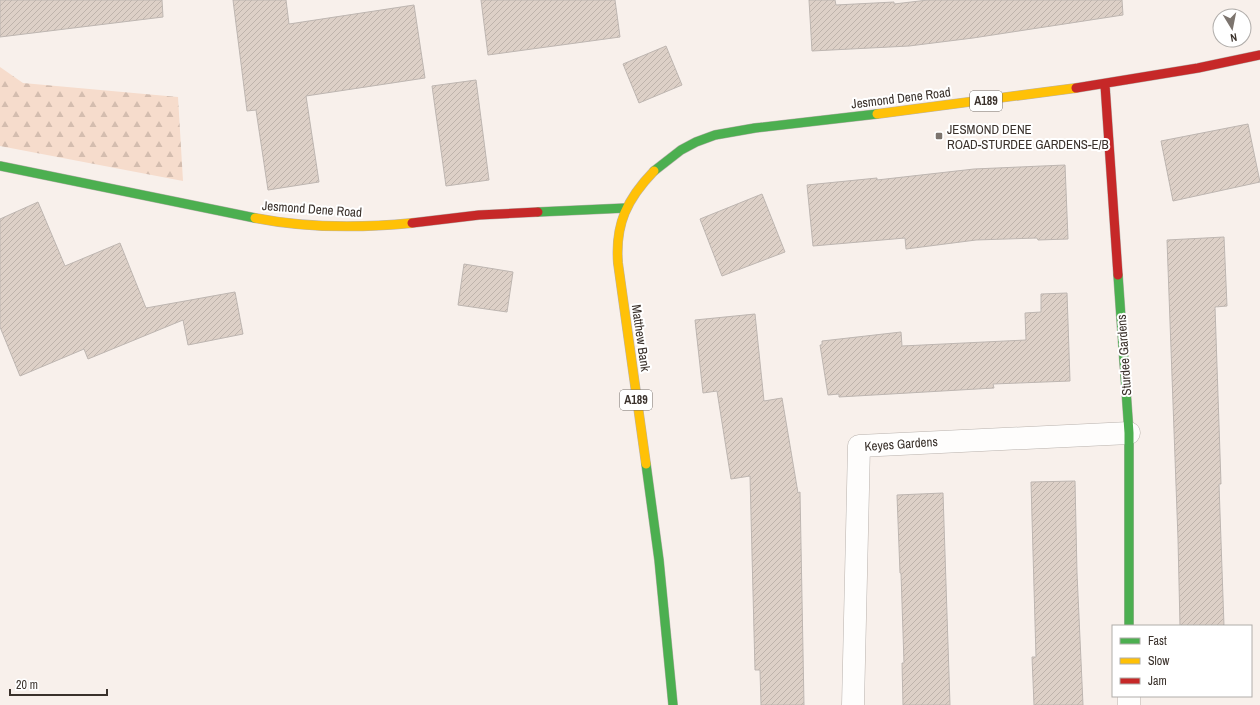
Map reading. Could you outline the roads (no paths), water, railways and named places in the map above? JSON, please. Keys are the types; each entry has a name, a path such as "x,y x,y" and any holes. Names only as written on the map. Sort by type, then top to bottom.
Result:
{"main road":[{"name":"Jesmond Dene Road","path":"710,136 755,128 1013,98 1105,85 1195,69 1260,55"},
{"name":"Sturdee Gardens","path":"1105,85 1129,433 1129,625"},
{"name":"Matthew Bank","path":"674,705 659,560 618,263 617,243 620,225 626,208 650,174 664,161 687,146 710,136"},
{"name":"Jesmond Dene Road","path":"0,166 232,214 270,221 320,225 365,226 479,215 626,208"}],"street":[{"name":"Keyes Gardens","path":"853,705 859,446 1129,433"}],"place":[{"name":"JESMOND DENE ROAD-STURDEE GARDENS-E/B","path":"939,136"}]}
